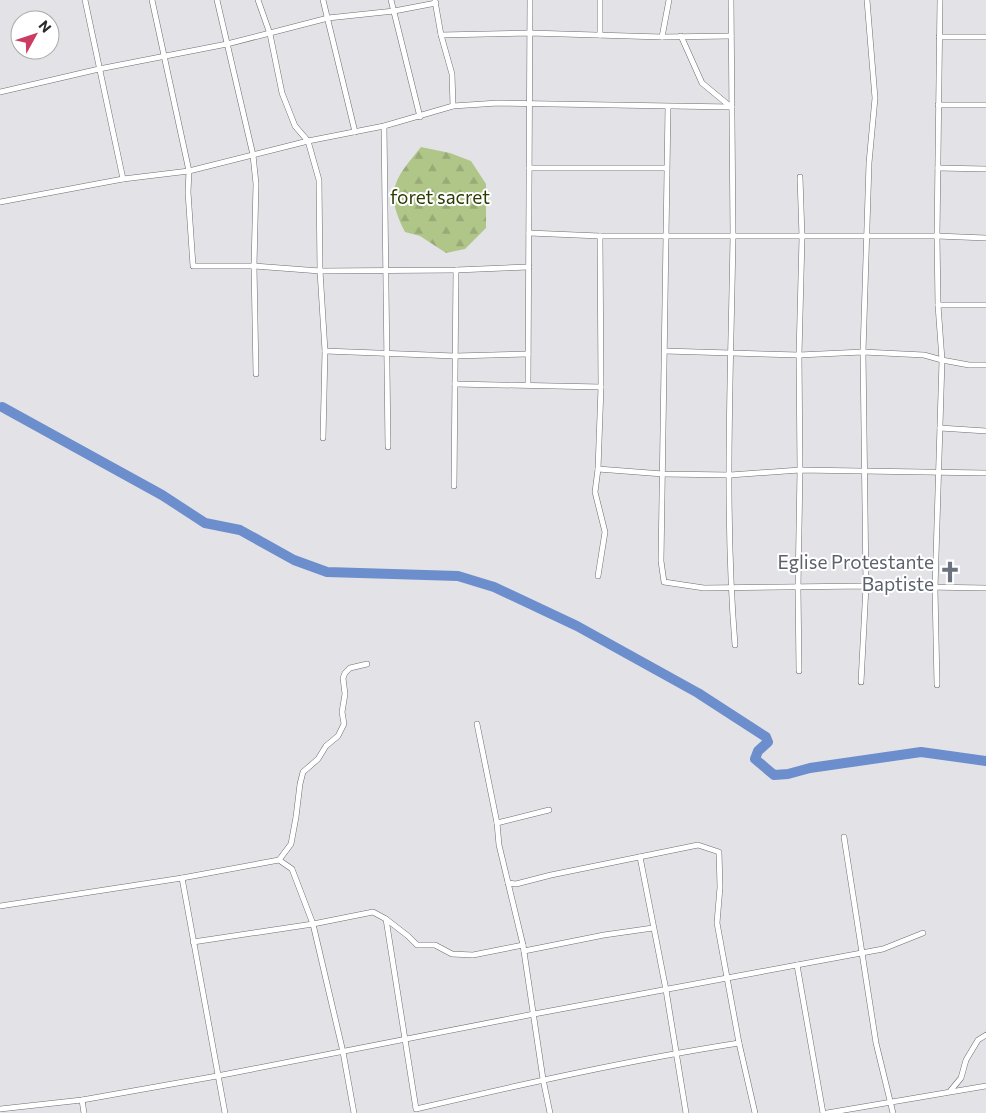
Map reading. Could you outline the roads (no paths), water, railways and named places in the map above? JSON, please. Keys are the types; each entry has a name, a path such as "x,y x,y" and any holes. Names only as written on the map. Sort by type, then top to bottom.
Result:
{"street":[{"path":"85,0 123,179"},
{"path":"152,0 189,171 188,192 193,266 254,266 320,271 456,270 529,267"},
{"path":"216,0 253,155 256,184 254,266 256,374"},
{"path":"258,0 270,34 282,93 295,126 308,141 319,180 320,271 325,351 323,438"},
{"path":"323,0 355,132"},
{"path":"391,0 420,117"},
{"path":"528,385 530,0"},
{"path":"600,0 600,34"},
{"path":"662,37 669,0"},
{"path":"731,0 730,588 735,644"},
{"path":"861,682 866,586 863,352 869,163 875,98 867,0"},
{"path":"937,684 935,589 942,360 938,305 937,236 940,0"},
{"path":"0,92 99,68 227,44 328,18 394,11 435,2 441,35 452,74 453,106"},
{"path":"441,35 530,33 662,37 731,36"},
{"path":"681,36 702,84 732,107"},
{"path":"939,37 986,37"},
{"path":"0,202 123,179 189,171 308,141 384,126 453,106 498,103 732,107"},
{"path":"938,105 986,105"},
{"path":"668,107 661,561 664,582 704,588 866,586 935,589 986,588"},
{"path":"384,126 388,447"},
{"path":"529,168 666,168"},
{"path":"938,168 986,169"},
{"path":"799,671 799,355 802,237 800,177"},
{"path":"529,233 600,236 937,236 986,238"},
{"path":"598,576 605,532 595,492 598,469 601,387 600,236"},
{"path":"454,486 456,270"},
{"path":"938,305 986,306"},
{"path":"325,351 455,356 528,354"},
{"path":"665,351 799,355 863,352 924,355 969,365 986,365"},
{"path":"455,384 601,387"},
{"path":"940,428 986,431"},
{"path":"598,469 663,474 730,475 800,470 986,473"},
{"path":"0,906 182,878 279,860 291,844 303,772 318,759 326,746 338,736 344,724 342,712 345,694 343,678 345,673 350,668 367,664"},
{"path":"477,724 498,823 498,845 523,945 543,1079 550,1113"},
{"path":"498,823 549,810"},
{"path":"844,837 876,1043 893,1113"},
{"path":"508,883 516,884 698,845 718,852 720,887 717,923 739,1042 755,1113"},
{"path":"640,857 666,990 686,1113"},
{"path":"279,860 292,869 312,924 343,1052 354,1113"},
{"path":"182,878 225,1113"},
{"path":"193,942 312,924 373,912 386,919 417,945 435,945 452,954 473,955 523,945"},
{"path":"386,919 416,1109 543,1079 739,1042"},
{"path":"524,951 604,935 653,928"},
{"path":"0,1108 82,1100 217,1076 882,949 923,933"},
{"path":"797,965 824,1113"},
{"path":"951,1090 961,1078 966,1060 978,1040 986,1035"},
{"path":"827,1113 891,1103 951,1090 986,1086"},
{"path":"82,1100 84,1113"}],"waterway":[{"path":"2,407 162,495 205,523 240,530 294,560 327,572 458,576 494,587 577,626 698,693 766,737 768,742 758,751 755,759 774,775 921,752 986,761"}],"place":[{"name":"Eglise Protestante Baptiste","path":"950,572"}],"park label":[{"name":"foret sacret","path":"440,196"}]}
